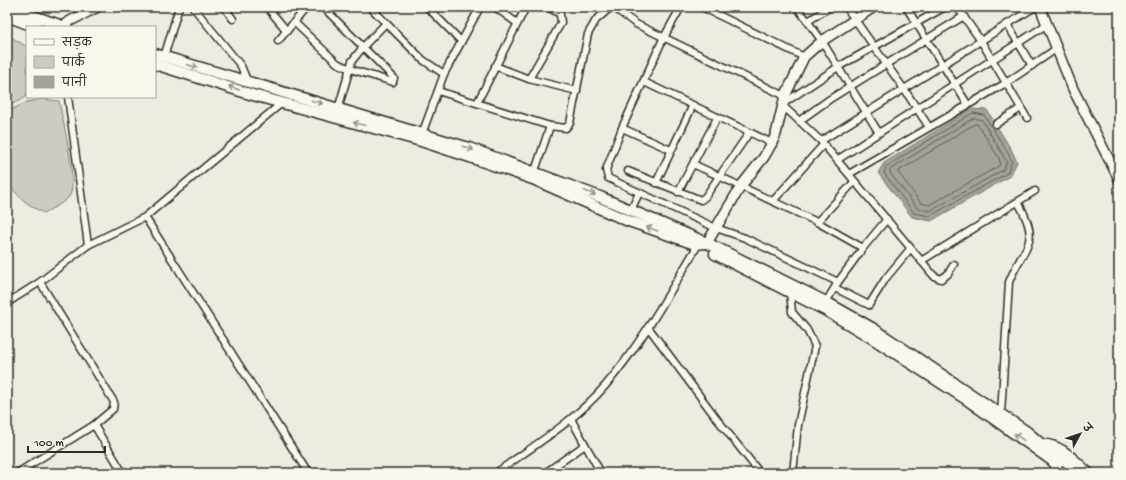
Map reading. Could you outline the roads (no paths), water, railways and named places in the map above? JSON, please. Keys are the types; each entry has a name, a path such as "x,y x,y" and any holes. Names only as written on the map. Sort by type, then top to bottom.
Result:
{"main road":[{"path":"7,7 61,26"},
{"path":"7,16 33,26"},
{"path":"159,56 248,83 291,94 469,148 535,171 635,200 702,244 872,338 993,418 1051,461 1065,469 1079,473"},
{"path":"156,64 282,103 421,141 533,179 626,220 702,244 826,302 872,328 1001,414 1043,444 1065,469"}],"street":[{"path":"65,26 70,21 98,7"},
{"path":"159,56 179,7"},
{"path":"193,7 241,66 248,83"},
{"path":"224,7 233,19"},
{"path":"267,7 287,30"},
{"path":"278,41 307,7"},
{"path":"294,22 326,54 337,62 350,69 391,82 395,81 394,78 323,7"},
{"path":"370,7 424,60 444,74"},
{"path":"427,7 461,41"},
{"path":"422,134 444,74 480,7"},
{"path":"496,7 517,23"},
{"path":"477,103 526,7"},
{"path":"529,79 562,23 560,14 548,7"},
{"path":"438,91 550,126 563,128 569,126 588,34 596,20 613,7 620,14 636,24 784,102 799,121 837,160 934,276 941,280 948,274 954,264"},
{"path":"681,7 663,39 622,128 606,170 607,174 612,181 635,200 745,238 838,282"},
{"path":"702,7 804,57"},
{"path":"797,7 822,41 879,133"},
{"path":"808,22 830,7"},
{"path":"846,7 888,65 929,127"},
{"path":"496,473 571,419 605,387 648,327 702,244 716,228 741,186 764,157 772,143 784,102 804,57 822,41 874,7"},
{"path":"906,7 968,105"},
{"path":"784,102 838,67 945,7"},
{"path":"957,7 981,41 1027,118"},
{"path":"773,201 822,143 866,113 1035,7"},
{"path":"1040,7 1073,89 1119,179"},
{"path":"799,121 850,87 888,65 964,16"},
{"path":"338,109 352,62 363,47 386,23"},
{"path":"1007,24 1032,66"},
{"path":"837,160 1046,25"},
{"path":"849,174 968,105 1032,66 1056,49"},
{"path":"495,66 529,79 577,91"},
{"path":"644,82 772,143"},
{"path":"7,303 40,282 88,245 145,217 291,94"},
{"path":"68,98 88,245"},
{"path":"656,183 693,105"},
{"path":"996,124 1021,108"},
{"path":"678,192 717,118"},
{"path":"535,171 550,126"},
{"path":"622,128 671,150"},
{"path":"628,171 701,200 705,197 749,133"},
{"path":"693,164 817,222 863,248"},
{"path":"817,222 854,182"},
{"path":"921,262 1035,191"},
{"path":"1001,414 1009,282 1024,255 1030,233 1029,225 1018,202"},
{"path":"145,217 308,473"},
{"path":"826,302 838,282 887,219"},
{"path":"835,288 868,305 886,278 910,249"},
{"path":"17,473 94,424 113,409 114,402 40,282"},
{"path":"790,292 792,312 807,330 815,346 798,425 793,473"},
{"path":"648,327 717,419 760,473"},
{"path":"571,419 601,473"},
{"path":"94,424 123,473"},
{"path":"1043,444 1051,444 1058,447 1089,473"},
{"path":"545,473 585,445"}],"water":[{"path":"971,109 987,110 1012,151 1017,162 1010,176 931,221 912,217 878,173 884,163"}]}
